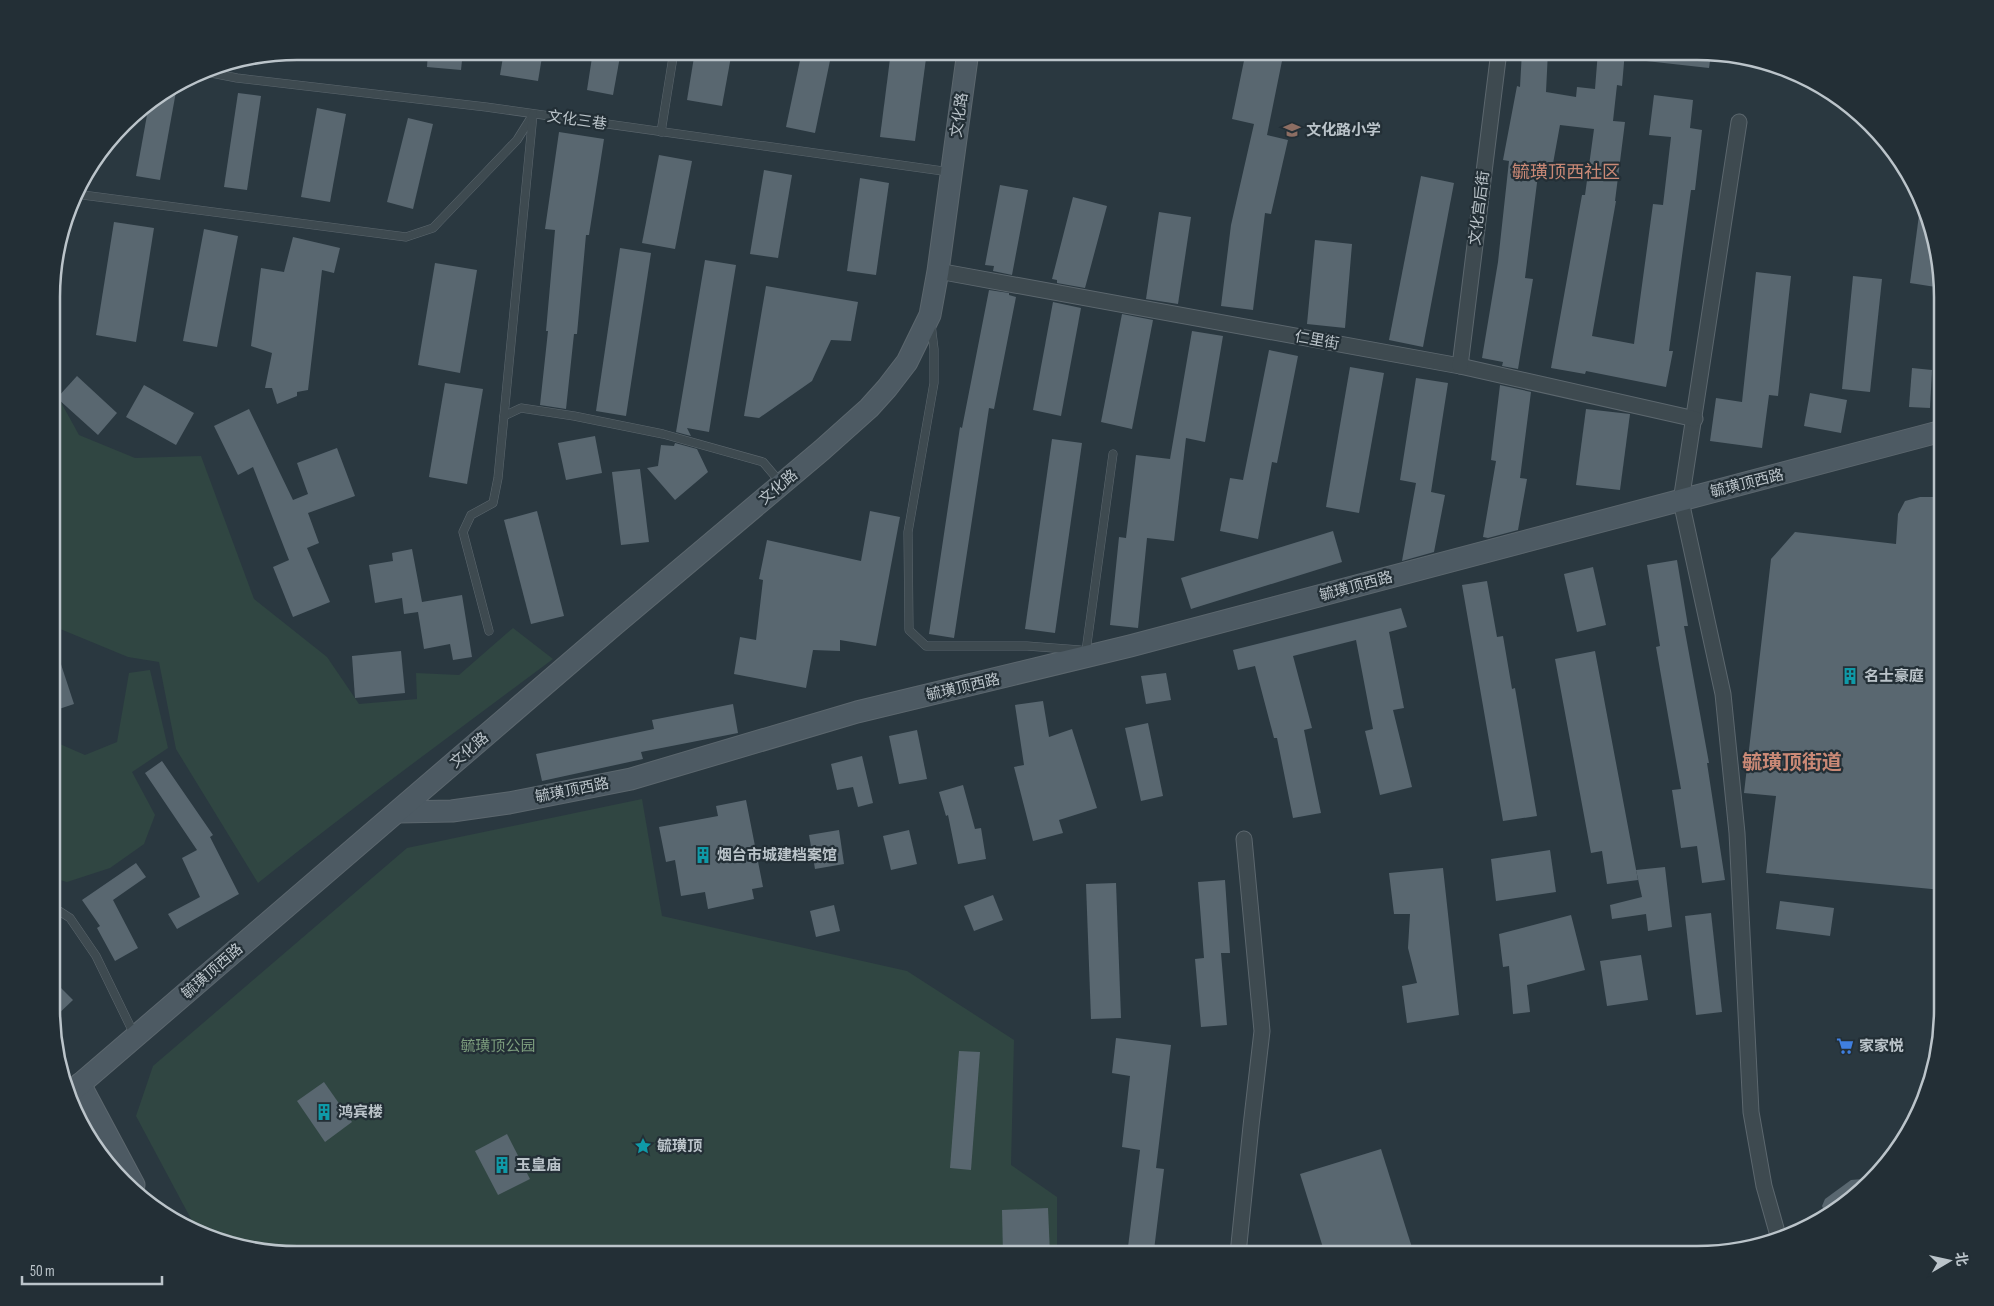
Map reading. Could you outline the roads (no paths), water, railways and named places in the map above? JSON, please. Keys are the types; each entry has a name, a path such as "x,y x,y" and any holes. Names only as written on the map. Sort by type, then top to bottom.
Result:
{"street":[{"name":"文化路","path":"398,812 613,626 863,414 907,362 930,315 938,271 967,60"},
{"name":"文化宫后街","path":"1460,366 1498,60"},
{"path":"1739,122 1695,419 1681,500 1723,694 1737,833 1751,1112 1764,1186 1777,1232"},
{"name":"仁里街","path":"938,271 1460,366 1695,419"},
{"name":"毓璜顶西路","path":"76,1088 398,812 452,811 631,779 857,712 1130,646 1934,433"},
{"path":"1239,1246 1262,1031 1244,839"},
{"path":"76,1088 129,1177"}],"lane":[{"path":"661,132 673,60"},
{"name":"文化三巷","path":"217,74 534,114 952,173"},
{"path":"83,195 406,237 433,228 517,140 534,114"},
{"path":"489,631 463,532 471,515 493,503 498,478 534,114"},
{"path":"930,315 934,349 934,383 908,532 909,630 926,646 1027,646 1086,651 1130,646"},
{"path":"504,416 521,408 574,416 663,434 763,462 782,484"},
{"path":"1086,651 1113,454"},
{"path":"60,912 70,918 96,956 135,1036"}],"place":[{"name":"文化路小学","path":"1292,130"},
{"name":"名士豪庭","path":"1850,676"},
{"name":"烟台市城建档案馆","path":"703,855"},
{"name":"家家悦","path":"1845,1046"},
{"name":"鸿宾楼","path":"324,1112"},
{"name":"毓璜顶","path":"643,1146"},
{"name":"玉皇庙","path":"502,1165"}],"district":[{"name":"毓璜顶西社区","path":"1566,172"},
{"name":"毓璜顶街道","path":"1792,762"}],"park label":[{"name":"毓璜顶公园","path":"498,1046"}]}
